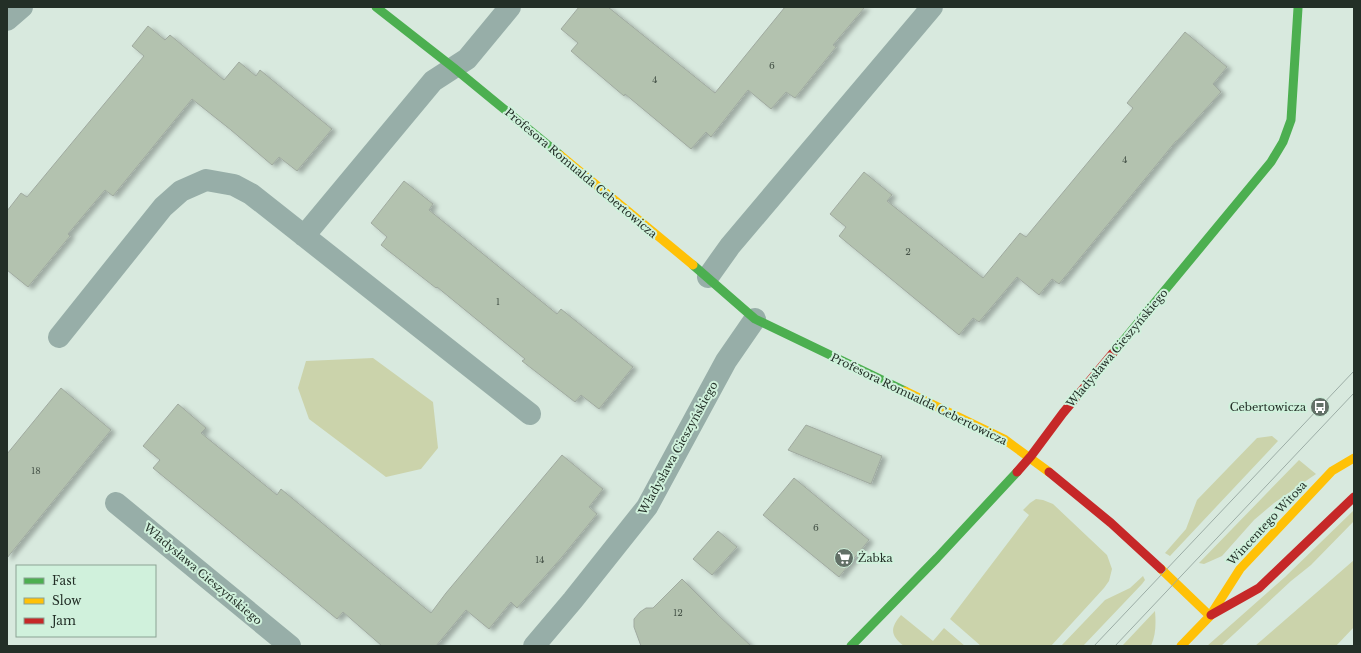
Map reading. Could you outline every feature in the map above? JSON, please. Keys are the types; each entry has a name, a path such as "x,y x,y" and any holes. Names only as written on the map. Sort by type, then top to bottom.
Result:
{"street":[{"path":"7,20 22,7"},
{"name":"Profesora Romualda Cebertowicza","path":"376,7 454,68 708,278 755,319 1004,439 1031,456 1059,478 1120,532 1210,616"},
{"path":"304,236 433,81 467,59 510,7"},
{"path":"708,278 730,246 932,7"},
{"name":"Władysława Cieszyńskiego","path":"851,646 938,558 1031,456 1063,413 1282,147 1288,133 1291,120 1298,8"},
{"path":"59,337 163,207 181,191 206,180 234,185 251,194 530,414"},
{"name":"Władysława Cieszyńskiego","path":"534,646 573,600 647,507 726,361 755,319"},
{"name":"Wincentego Witosa","path":"1181,646 1210,616 1240,568 1332,471 1354,458"},
{"name":"Wincentego Witosa","path":"1210,616 1259,588 1354,497"},
{"name":"Władysława Cieszyńskiego","path":"116,502 290,646"}],"green space":[{"path":"373,358 433,402 438,448 421,469 386,477 309,419 298,388 306,361"},
{"path":"1272,436 1278,441 1170,556 1165,553 1186,529 1197,500 1257,438"},
{"path":"1299,460 1316,474 1274,503 1254,520 1222,556 1204,564 1199,563"},
{"path":"1036,499 1053,504 1107,555 1112,569 1109,581 1051,646 981,646 950,619 1029,515 1023,510"},
{"path":"1354,510 1354,521 1311,565 1291,581 1221,646 1207,646 1285,577"},
{"path":"1354,560 1354,627 1336,646 1255,646"},
{"path":"1143,576 1145,580 1142,584 1083,646 1061,646 1105,600 1130,588"},
{"path":"1155,611 1156,620 1154,638 1151,646 1122,646"},
{"path":"901,615 933,641 944,628 965,646 904,646 896,638 893,631 897,620"}],"building":[{"path":"579,7 608,7 715,93 785,7 865,7 833,45 836,47 795,98 786,92 771,109 748,90 711,137 706,132 691,149 625,94 624,96 571,51 578,43 561,29"},
{"path":"148,26 165,40 170,35 224,80 239,62 256,76 260,70 332,129 297,171 279,157 272,165 192,99 113,196 105,190 68,234 70,236 28,287 7,270 7,211 21,193 27,197 144,56 132,46"},
{"path":"1185,32 1227,67 1213,84 1221,92 1176,141 1059,284 1052,279 1039,295 1017,277 979,322 973,318 959,335 839,236 846,227 830,214 864,172 892,195 887,201 983,278 1020,233 1026,237 1133,108 1127,103"},
{"path":"404,181 433,204 429,210 557,314 561,309 633,367 599,409 581,395 575,402 522,361 525,359 437,287 436,288 381,245 387,237 371,223"},
{"path":"61,388 111,430 7,558 7,454"},
{"path":"178,404 206,428 201,433 277,495 281,489 431,613 446,593 562,455 603,489 589,507 597,514 562,557 517,608 511,602 489,629 466,610 436,646 382,646 343,612 337,619 153,468 160,460 143,446"},
{"path":"806,425 882,456 871,484 788,450"},
{"path":"794,478 869,540 839,577 763,515"},
{"path":"718,531 737,547 712,575 693,559"},
{"path":"682,579 751,646 641,646 634,627 634,619 646,608 653,608"}],"tram line":[{"path":"1094,646 1354,371"},
{"path":"1115,646 1354,393"}],"traffic: fast":[{"path":"376,7 454,68 560,155"},
{"path":"1113,353 1271,162 1283,142 1291,120 1298,8"},
{"path":"693,265 755,319 905,391"},
{"path":"851,646 937,558 1017,472"}],"traffic: slow":[{"path":"560,155 693,265"},
{"path":"905,391 1004,439 1049,472"},
{"path":"1181,646 1210,616 1240,569 1332,471 1354,458"},
{"path":"1161,569 1210,616"}],"traffic: jam":[{"path":"1017,472 1031,456 1063,413 1113,353"},
{"path":"1049,472 1111,523 1161,569"},
{"path":"1211,615 1259,588 1354,497"}],"place":[{"name":"Cebertowicza","path":"1320,407"},
{"name":"Żabka","path":"844,558"}]}
